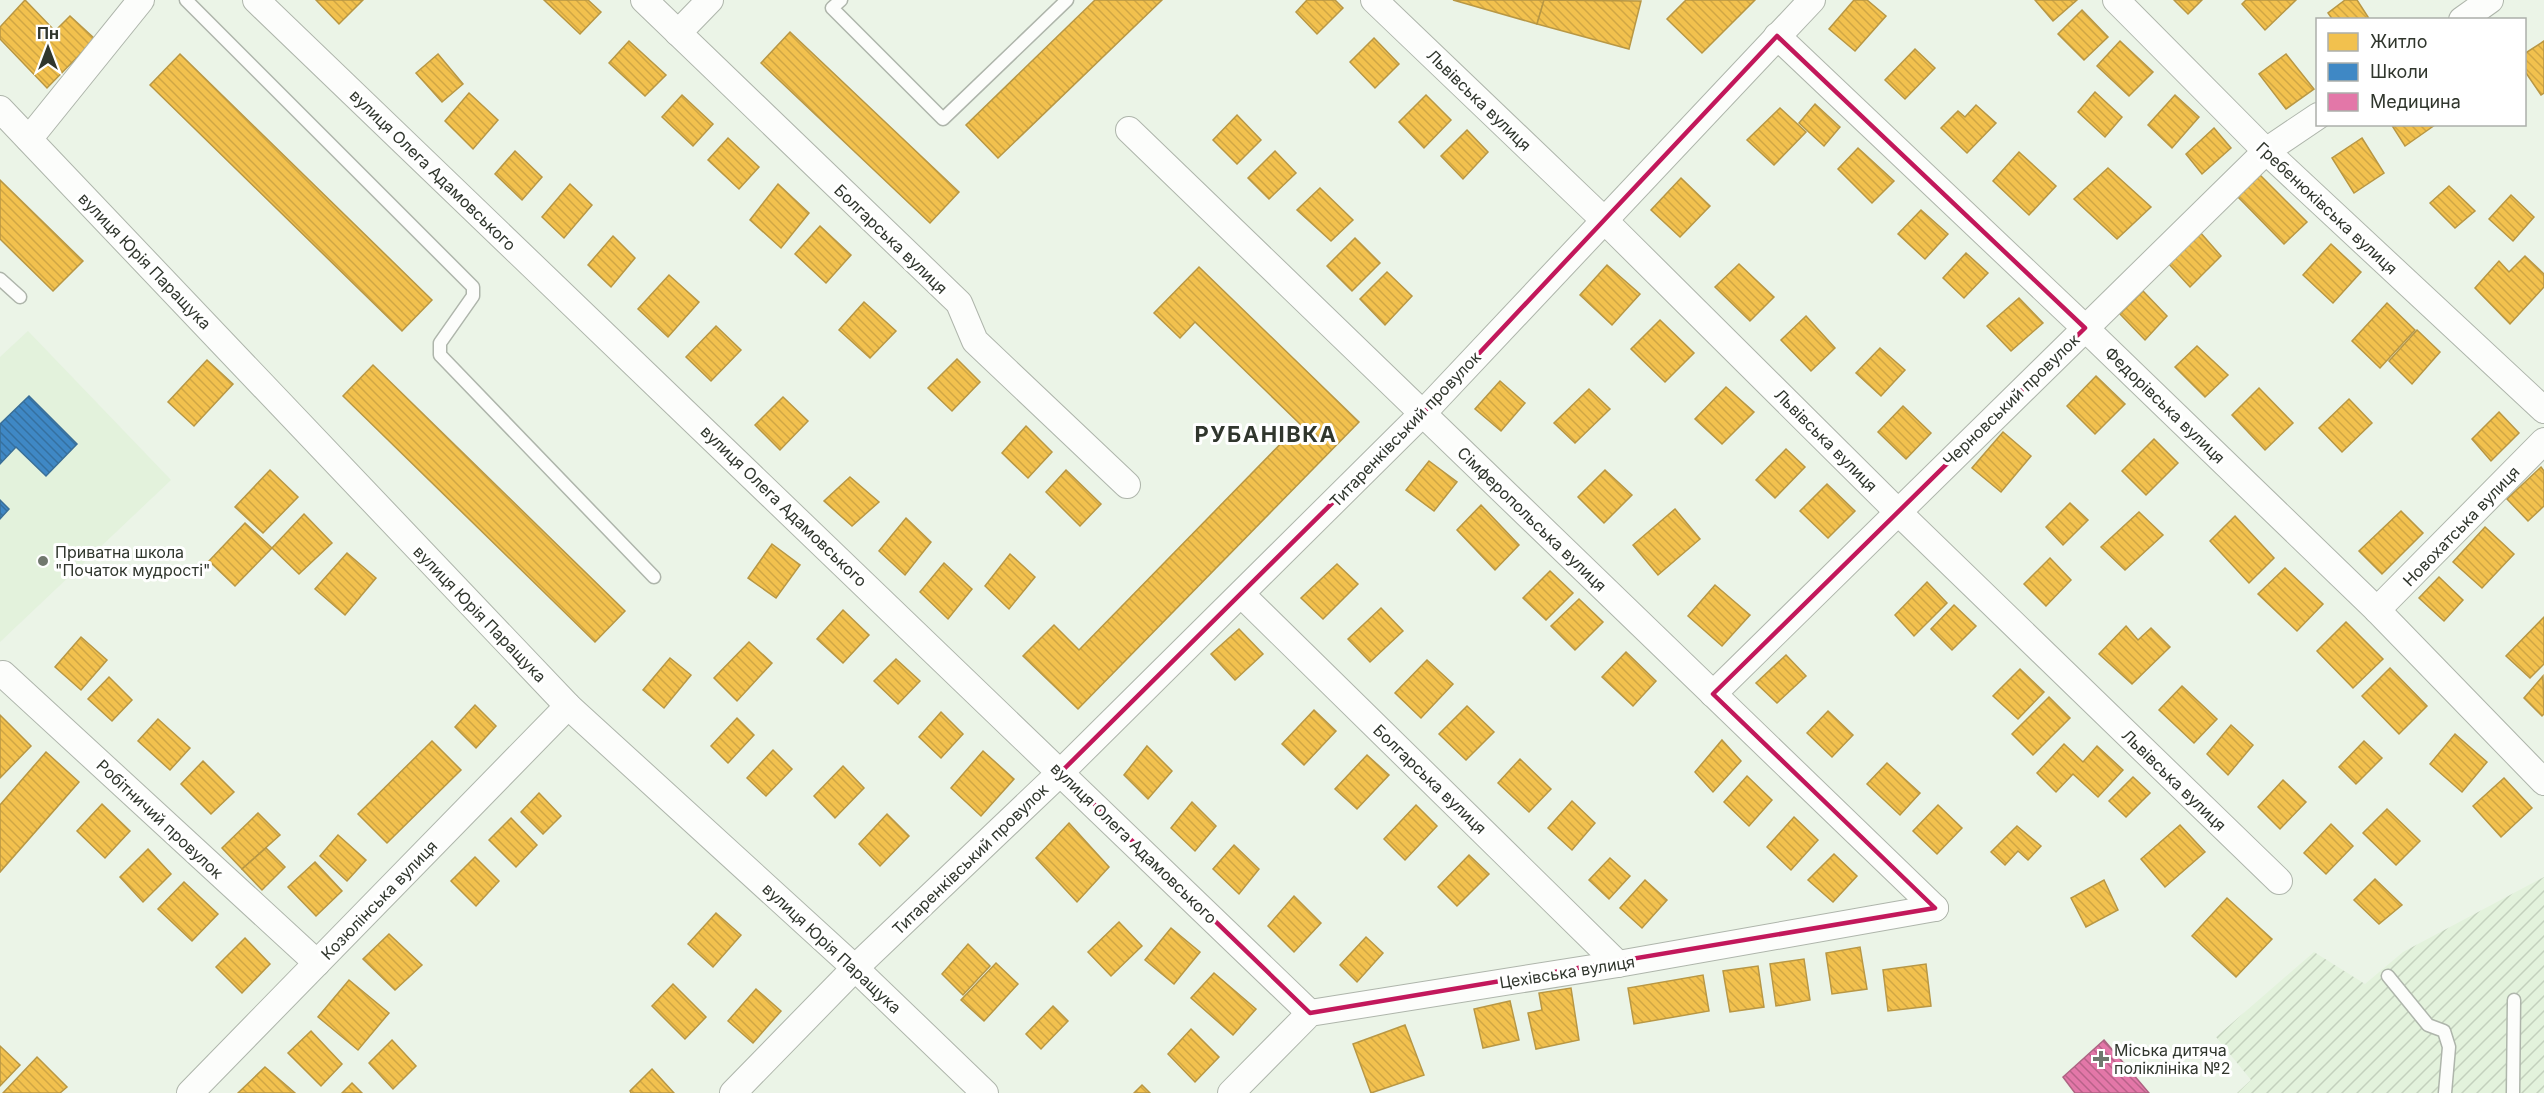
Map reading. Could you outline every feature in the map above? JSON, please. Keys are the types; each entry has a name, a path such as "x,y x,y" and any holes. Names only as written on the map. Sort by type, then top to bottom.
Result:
{"street":[{"path":"29,139 141,0"},
{"name":"вулиця Олега Адамовського","path":"256,0 1310,1013"},
{"name":"Болгарська вулиця","path":"644,0 958,303 975,341 1127,485"},
{"path":"678,33 710,0"},
{"name":"Львівська вулиця","path":"1374,0 1605,220 1898,511 2279,881"},
{"name":"Титаренківський провулок","path":"734,1093 855,968 1061,772 1423,413 1812,0"},
{"name":"Гребенюківська вулиця","path":"2115,0 2266,151 2544,410"},
{"path":"2465,18 2490,0"},
{"name":"Федорівська вулиця","path":"1777,36 2085,328 2377,610 2544,782"},
{"name":"вулиця Юрія Паращука","path":"0,108 568,706 855,968 985,1093"},
{"name":"Черновський провулок","path":"1713,694 2266,151 2316,117"},
{"name":"Сімферопольська вулиця","path":"1129,130 1935,908"},
{"name":"Новохатська вулиця","path":"2377,610 2544,441"},
{"name":"Болгарська вулиця","path":"1242,595 1618,964"},
{"name":"Робітничий провулок","path":"1,676 317,963"},
{"name":"Козюлінська вулиця","path":"190,1093 568,706"},
{"name":"Цехівська вулиця","path":"1310,1013 1618,964 1935,908"},
{"path":"1232,1093 1310,1013"}],"lane":[{"path":"186,0 473,287 473,296 440,343 440,355 654,577"},
{"path":"841,0 832,8 943,119 1067,0"},
{"path":"0,279 20,297"},
{"path":"2388,976 2428,1025 2444,1031 2449,1047 2445,1093"},
{"path":"2513,1093 2514,1000"}],"highlighted area":[{"path":"1777,36 2085,328 1713,694 1935,908 1310,1013 1061,772 1423,413"}],"shaded area":[{"name":"Приватна школа \"Початок мудрості\"","path":"28,331 171,480 0,642 0,357"},
{"path":"2544,877 2544,1093 2237,1093 2251,1080 2216,1037 2314,952 2365,984 2403,952"}],"building: Житло":[{"path":"25,0 55,31 70,16 95,39 47,88 0,39 0,27"},
{"path":"316,0 363,0 339,24"},
{"path":"544,0 588,0 601,12 580,34"},
{"path":"1095,0 1162,0 998,158 966,125"},
{"path":"1307,0 1335,0 1343,8 1317,34 1296,12"},
{"path":"1453,0 1544,0 1537,24"},
{"path":"1544,0 1641,1 1629,49 1537,24"},
{"path":"1686,0 1755,0 1702,53 1667,19"},
{"path":"1854,0 1867,0 1886,16 1855,51 1829,29"},
{"path":"2035,0 2077,0 2053,21"},
{"path":"2174,0 2202,0 2188,14"},
{"path":"2246,0 2296,0 2265,30 2242,4"},
{"path":"2345,0 2357,0 2369,18 2332,18 2328,13"},
{"path":"2082,10 2108,37 2084,60 2058,34"},
{"path":"790,32 959,192 930,223 761,63"},
{"path":"1374,38 1399,64 1375,88 1350,62"},
{"path":"629,41 666,75 645,96 609,63"},
{"path":"2120,41 2153,72 2129,96 2097,66"},
{"path":"2544,41 2544,93 2541,95 2526,73 2526,53"},
{"path":"1915,49 1935,68 1905,99 1885,80"},
{"path":"180,54 432,300 402,331 150,85"},
{"path":"438,54 463,84 442,102 416,73"},
{"path":"2286,54 2314,89 2286,109 2259,74"},
{"path":"2095,92 2122,117 2105,137 2078,112"},
{"path":"469,93 498,120 473,149 445,121"},
{"path":"682,95 713,124 693,146 662,117"},
{"path":"1426,95 1451,120 1424,148 1399,122"},
{"path":"2175,95 2199,117 2172,148 2148,125"},
{"path":"1815,104 1840,127 1824,146 1799,123"},
{"path":"1976,105 1996,123 1967,153 1941,128 1958,111 1965,117"},
{"path":"1780,108 1806,132 1774,165 1747,140"},
{"path":"1237,115 1261,140 1237,164 1213,140"},
{"path":"2392,126 2434,126 2405,146"},
{"path":"2214,128 2231,148 2202,174 2186,154"},
{"path":"1467,130 1488,152 1463,179 1441,156"},
{"path":"728,138 759,167 739,189 708,160"},
{"path":"2362,138 2384,173 2354,193 2332,158"},
{"path":"1858,148 1894,181 1872,203 1838,169"},
{"path":"515,151 542,177 522,200 495,174"},
{"path":"1275,151 1296,173 1269,199 1248,178"},
{"path":"2019,152 2056,186 2029,215 1993,181"},
{"path":"2108,168 2151,207 2117,239 2074,199"},
{"path":"2259,174 2307,222 2284,244 2237,196"},
{"path":"1681,178 1710,206 1680,237 1651,210"},
{"path":"0,180 83,261 53,291 0,239"},
{"path":"570,184 592,205 564,238 542,217"},
{"path":"778,184 809,213 781,248 750,220"},
{"path":"2449,186 2475,211 2455,228 2430,203"},
{"path":"1320,188 1353,220 1331,241 1297,210"},
{"path":"2511,195 2534,217 2513,241 2489,219"},
{"path":"1921,210 1948,234 1925,259 1898,234"},
{"path":"820,226 851,255 826,283 795,254"},
{"path":"2199,231 2221,256 2190,287 2168,263"},
{"path":"613,236 635,258 611,287 588,265"},
{"path":"1355,238 1380,263 1352,291 1327,266"},
{"path":"2331,244 2361,272 2333,303 2303,275"},
{"path":"1966,253 1988,273 1964,298 1943,278"},
{"path":"2525,256 2544,274 2544,287 2510,324 2475,288 2499,261 2509,272"},
{"path":"1739,264 1774,297 1750,321 1715,287"},
{"path":"1607,265 1640,294 1612,325 1580,295"},
{"path":"1199,267 1359,422 1078,709 1023,656 1054,625 1079,650 1300,424 1195,322 1180,338 1154,313"},
{"path":"1387,272 1412,296 1385,325 1360,299"},
{"path":"669,275 699,302 668,337 638,309"},
{"path":"2143,291 2167,316 2145,340 2120,314"},
{"path":"2019,298 2043,323 2011,351 1987,326"},
{"path":"864,302 896,331 870,358 839,330"},
{"path":"2387,303 2415,330 2380,368 2352,341"},
{"path":"1806,316 1835,348 1811,371 1781,340"},
{"path":"1660,320 1694,353 1665,382 1631,349"},
{"path":"716,326 741,350 711,381 686,357"},
{"path":"2417,330 2440,352 2412,384 2389,361"},
{"path":"2197,346 2228,375 2205,397 2175,367"},
{"path":"1880,348 1905,370 1881,396 1856,373"},
{"path":"957,359 980,382 952,411 928,388"},
{"path":"207,360 233,384 194,426 168,402"},
{"path":"373,365 625,611 595,642 343,396"},
{"path":"2096,376 2125,404 2095,434 2067,406"},
{"path":"1500,381 1525,403 1501,431 1475,409"},
{"path":"1726,387 1754,412 1722,444 1695,419"},
{"path":"2259,388 2293,423 2265,450 2232,415"},
{"path":"1589,389 1610,409 1575,443 1554,423"},
{"path":"783,397 808,421 780,450 755,425"},
{"path":"2349,399 2372,423 2342,452 2319,428"},
{"path":"1903,406 1931,433 1906,459 1878,432"},
{"path":"2499,412 2519,433 2491,461 2472,439"},
{"path":"1026,426 1052,452 1028,478 1002,453"},
{"path":"2003,432 2031,456 2001,492 1972,468"},
{"path":"2154,439 2178,463 2146,495 2122,471"},
{"path":"1786,449 1805,467 1775,498 1756,480"},
{"path":"1429,461 1457,482 1434,511 1406,490"},
{"path":"2541,467 2544,471 2544,506 2528,521 2507,499"},
{"path":"270,470 298,497 263,533 235,507"},
{"path":"1066,470 1101,504 1080,526 1046,492"},
{"path":"1605,470 1632,495 1604,523 1578,497"},
{"path":"850,477 879,502 852,526 824,501"},
{"path":"1827,484 1855,511 1828,538 1800,511"},
{"path":"2070,503 2088,520 2063,545 2046,527"},
{"path":"1481,505 1519,545 1495,570 1457,530"},
{"path":"1675,509 1700,539 1658,575 1633,545"},
{"path":"2401,511 2423,533 2382,574 2359,551"},
{"path":"2139,512 2163,535 2125,570 2101,547"},
{"path":"304,514 332,543 299,574 272,548"},
{"path":"2235,516 2274,558 2249,583 2210,541"},
{"path":"906,518 931,542 905,575 879,551"},
{"path":"245,523 272,548 235,586 209,561"},
{"path":"2485,527 2514,554 2482,588 2453,562"},
{"path":"772,544 800,565 776,598 748,578"},
{"path":"347,553 376,578 345,615 315,589"},
{"path":"1010,554 1035,577 1009,609 985,586"},
{"path":"2050,558 2071,580 2046,606 2024,584"},
{"path":"944,563 972,589 948,619 920,592"},
{"path":"1337,564 1358,584 1323,619 1301,598"},
{"path":"2285,568 2323,604 2297,631 2258,594"},
{"path":"1550,571 1573,593 1546,620 1523,598"},
{"path":"2439,577 2463,600 2444,621 2419,598"},
{"path":"1927,582 1947,603 1914,636 1895,615"},
{"path":"1715,585 1750,615 1722,646 1688,616"},
{"path":"1579,599 1603,622 1575,650 1551,626"},
{"path":"1954,605 1976,626 1952,650 1931,629"},
{"path":"1381,608 1403,631 1370,662 1348,639"},
{"path":"843,610 869,635 843,663 817,639"},
{"path":"2544,617 2544,664 2530,678 2506,656"},
{"path":"2346,622 2383,659 2353,688 2317,651"},
{"path":"2126,626 2138,640 2151,628 2170,647 2132,684 2099,654"},
{"path":"1239,629 1263,654 1235,680 1211,654"},
{"path":"81,637 107,660 81,690 55,667"},
{"path":"749,642 772,663 737,701 714,678"},
{"path":"1626,652 1656,681 1633,706 1602,677"},
{"path":"1786,655 1806,676 1777,703 1756,683"},
{"path":"670,658 691,675 664,708 643,690"},
{"path":"896,659 920,681 898,704 874,681"},
{"path":"1427,660 1453,684 1421,718 1395,693"},
{"path":"2390,668 2427,706 2399,734 2362,696"},
{"path":"2020,669 2044,692 2018,719 1993,696"},
{"path":"2543,676 2544,714 2542,716 2524,698"},
{"path":"109,677 132,700 112,721 88,699"},
{"path":"2182,686 2217,719 2194,743 2159,710"},
{"path":"2049,697 2070,718 2033,755 2012,734"},
{"path":"475,705 496,726 476,748 455,727"},
{"path":"1467,706 1494,732 1466,760 1439,734"},
{"path":"1314,710 1336,731 1304,765 1282,744"},
{"path":"1828,711 1853,735 1832,757 1807,733"},
{"path":"941,712 963,734 941,758 919,737"},
{"path":"0,715 31,746 0,778"},
{"path":"737,718 754,735 728,763 711,746"},
{"path":"158,719 190,748 170,770 138,741"},
{"path":"2231,725 2253,745 2228,775 2207,754"},
{"path":"2455,734 2487,762 2462,792 2430,764"},
{"path":"1722,740 1741,761 1713,792 1695,772"},
{"path":"432,741 461,770 387,843 358,814"},
{"path":"2364,741 2382,758 2356,784 2339,767"},
{"path":"2064,744 2083,762 2097,746 2123,770 2098,797 2073,774 2056,792 2037,773"},
{"path":"1147,746 1172,771 1148,799 1124,775"},
{"path":"773,750 792,769 766,796 747,778"},
{"path":"983,751 1014,779 981,816 951,788"},
{"path":"46,752 79,782 0,872 0,805"},
{"path":"1367,755 1389,775 1357,809 1335,789"},
{"path":"1520,759 1551,789 1529,812 1498,783"},
{"path":"203,761 234,792 211,814 181,784"},
{"path":"1887,763 1920,793 1900,815 1867,784"},
{"path":"843,766 864,788 835,818 814,796"},
{"path":"1747,776 1772,800 1749,826 1724,802"},
{"path":"2133,777 2150,793 2126,817 2109,801"},
{"path":"2504,778 2532,808 2501,837 2473,806"},
{"path":"2283,780 2306,802 2280,829 2258,807"},
{"path":"539,793 561,816 543,834 521,812"},
{"path":"1572,801 1595,823 1572,850 1548,828"},
{"path":"1192,802 1216,826 1195,851 1171,828"},
{"path":"102,804 130,831 105,858 77,831"},
{"path":"1416,805 1437,826 1405,860 1384,839"},
{"path":"1938,805 1962,828 1937,854 1913,831"},
{"path":"2387,809 2420,841 2396,865 2363,833"},
{"path":"258,813 280,835 242,869 222,848"},
{"path":"887,814 909,836 880,866 859,844"},
{"path":"1794,817 1818,840 1791,870 1767,847"},
{"path":"511,818 537,845 516,867 489,840"},
{"path":"1069,823 1109,867 1077,902 1036,858"},
{"path":"2331,824 2353,846 2326,874 2304,853"},
{"path":"2180,825 2205,852 2165,887 2141,859"},
{"path":"2017,826 2041,846 2028,860 2018,851 2005,865 1991,852"},
{"path":"338,835 366,860 347,881 320,856"},
{"path":"1234,845 1259,869 1239,894 1213,869"},
{"path":"266,848 285,867 262,890 242,869"},
{"path":"148,849 171,874 143,902 120,877"},
{"path":"1834,854 1857,876 1833,902 1808,880"},
{"path":"1469,855 1489,874 1457,906 1438,887"},
{"path":"475,857 499,881 476,906 451,881"},
{"path":"1610,858 1630,876 1609,899 1589,880"},
{"path":"315,862 342,891 316,916 288,887"},
{"path":"2375,879 2402,905 2379,924 2354,900"},
{"path":"1645,880 1667,900 1642,928 1620,908"},
{"path":"2104,880 2118,910 2086,927 2071,898"},
{"path":"184,882 218,914 192,941 158,909"},
{"path":"1294,896 1321,923 1294,952 1268,926"},
{"path":"2227,898 2272,939 2236,977 2192,936"},
{"path":"716,913 741,935 713,967 688,944"},
{"path":"1119,922 1142,946 1111,976 1088,952"},
{"path":"1171,928 1200,952 1174,984 1145,960"},
{"path":"389,934 422,965 395,990 363,959"},
{"path":"1366,937 1383,953 1357,982 1340,965"},
{"path":"245,938 270,964 242,993 216,967"},
{"path":"968,944 990,966 963,995 942,974"},
{"path":"1860,947 1867,989 1832,994 1826,953"},
{"path":"1804,959 1810,1000 1776,1006 1770,964"},
{"path":"996,963 1018,984 984,1021 961,1000"},
{"path":"1926,964 1931,1006 1888,1011 1883,970"},
{"path":"1758,966 1764,1007 1730,1012 1723,971"},
{"path":"1214,973 1256,1009 1233,1035 1191,998"},
{"path":"1703,975 1709,1011 1634,1024 1628,988"},
{"path":"349,980 389,1013 358,1050 318,1017"},
{"path":"673,984 706,1017 685,1039 652,1006"},
{"path":"1571,988 1579,1040 1536,1049 1528,1013 1542,1010 1539,993"},
{"path":"756,989 781,1011 753,1043 728,1021"},
{"path":"1510,1001 1519,1040 1483,1048 1474,1009"},
{"path":"1053,1006 1068,1021 1041,1049 1026,1034"},
{"path":"1405,1025 1424,1075 1371,1093 1353,1044"},
{"path":"1191,1029 1219,1057 1195,1082 1168,1054"},
{"path":"311,1031 342,1064 321,1086 288,1053"},
{"path":"392,1040 416,1066 393,1089 369,1063"},
{"path":"0,1046 20,1065 0,1086"},
{"path":"37,1057 67,1087 60,1093 3,1093"},
{"path":"265,1067 295,1093 238,1093"},
{"path":"652,1069 674,1093 631,1093 630,1091"},
{"path":"352,1083 362,1093 342,1093"},
{"path":"1142,1085 1150,1093 1134,1093"}],"building: Школи":[{"path":"29,396 77,444 46,476 16,447 0,464 0,424"},
{"path":"0,500 9,509 0,519"}],"building: Медицина":[{"name":"Міська дитяча поліклініка №2","path":"2104,1040 2149,1093 2075,1093 2063,1077"}],"place":[{"name":"Приватна школа \"Початок мудрості\"","path":"43,561"},
{"name":"Міська дитяча поліклініка №2","path":"2101,1059"}],"district":[{"name":"РУБАНІВКА","path":"1266,434"}]}
